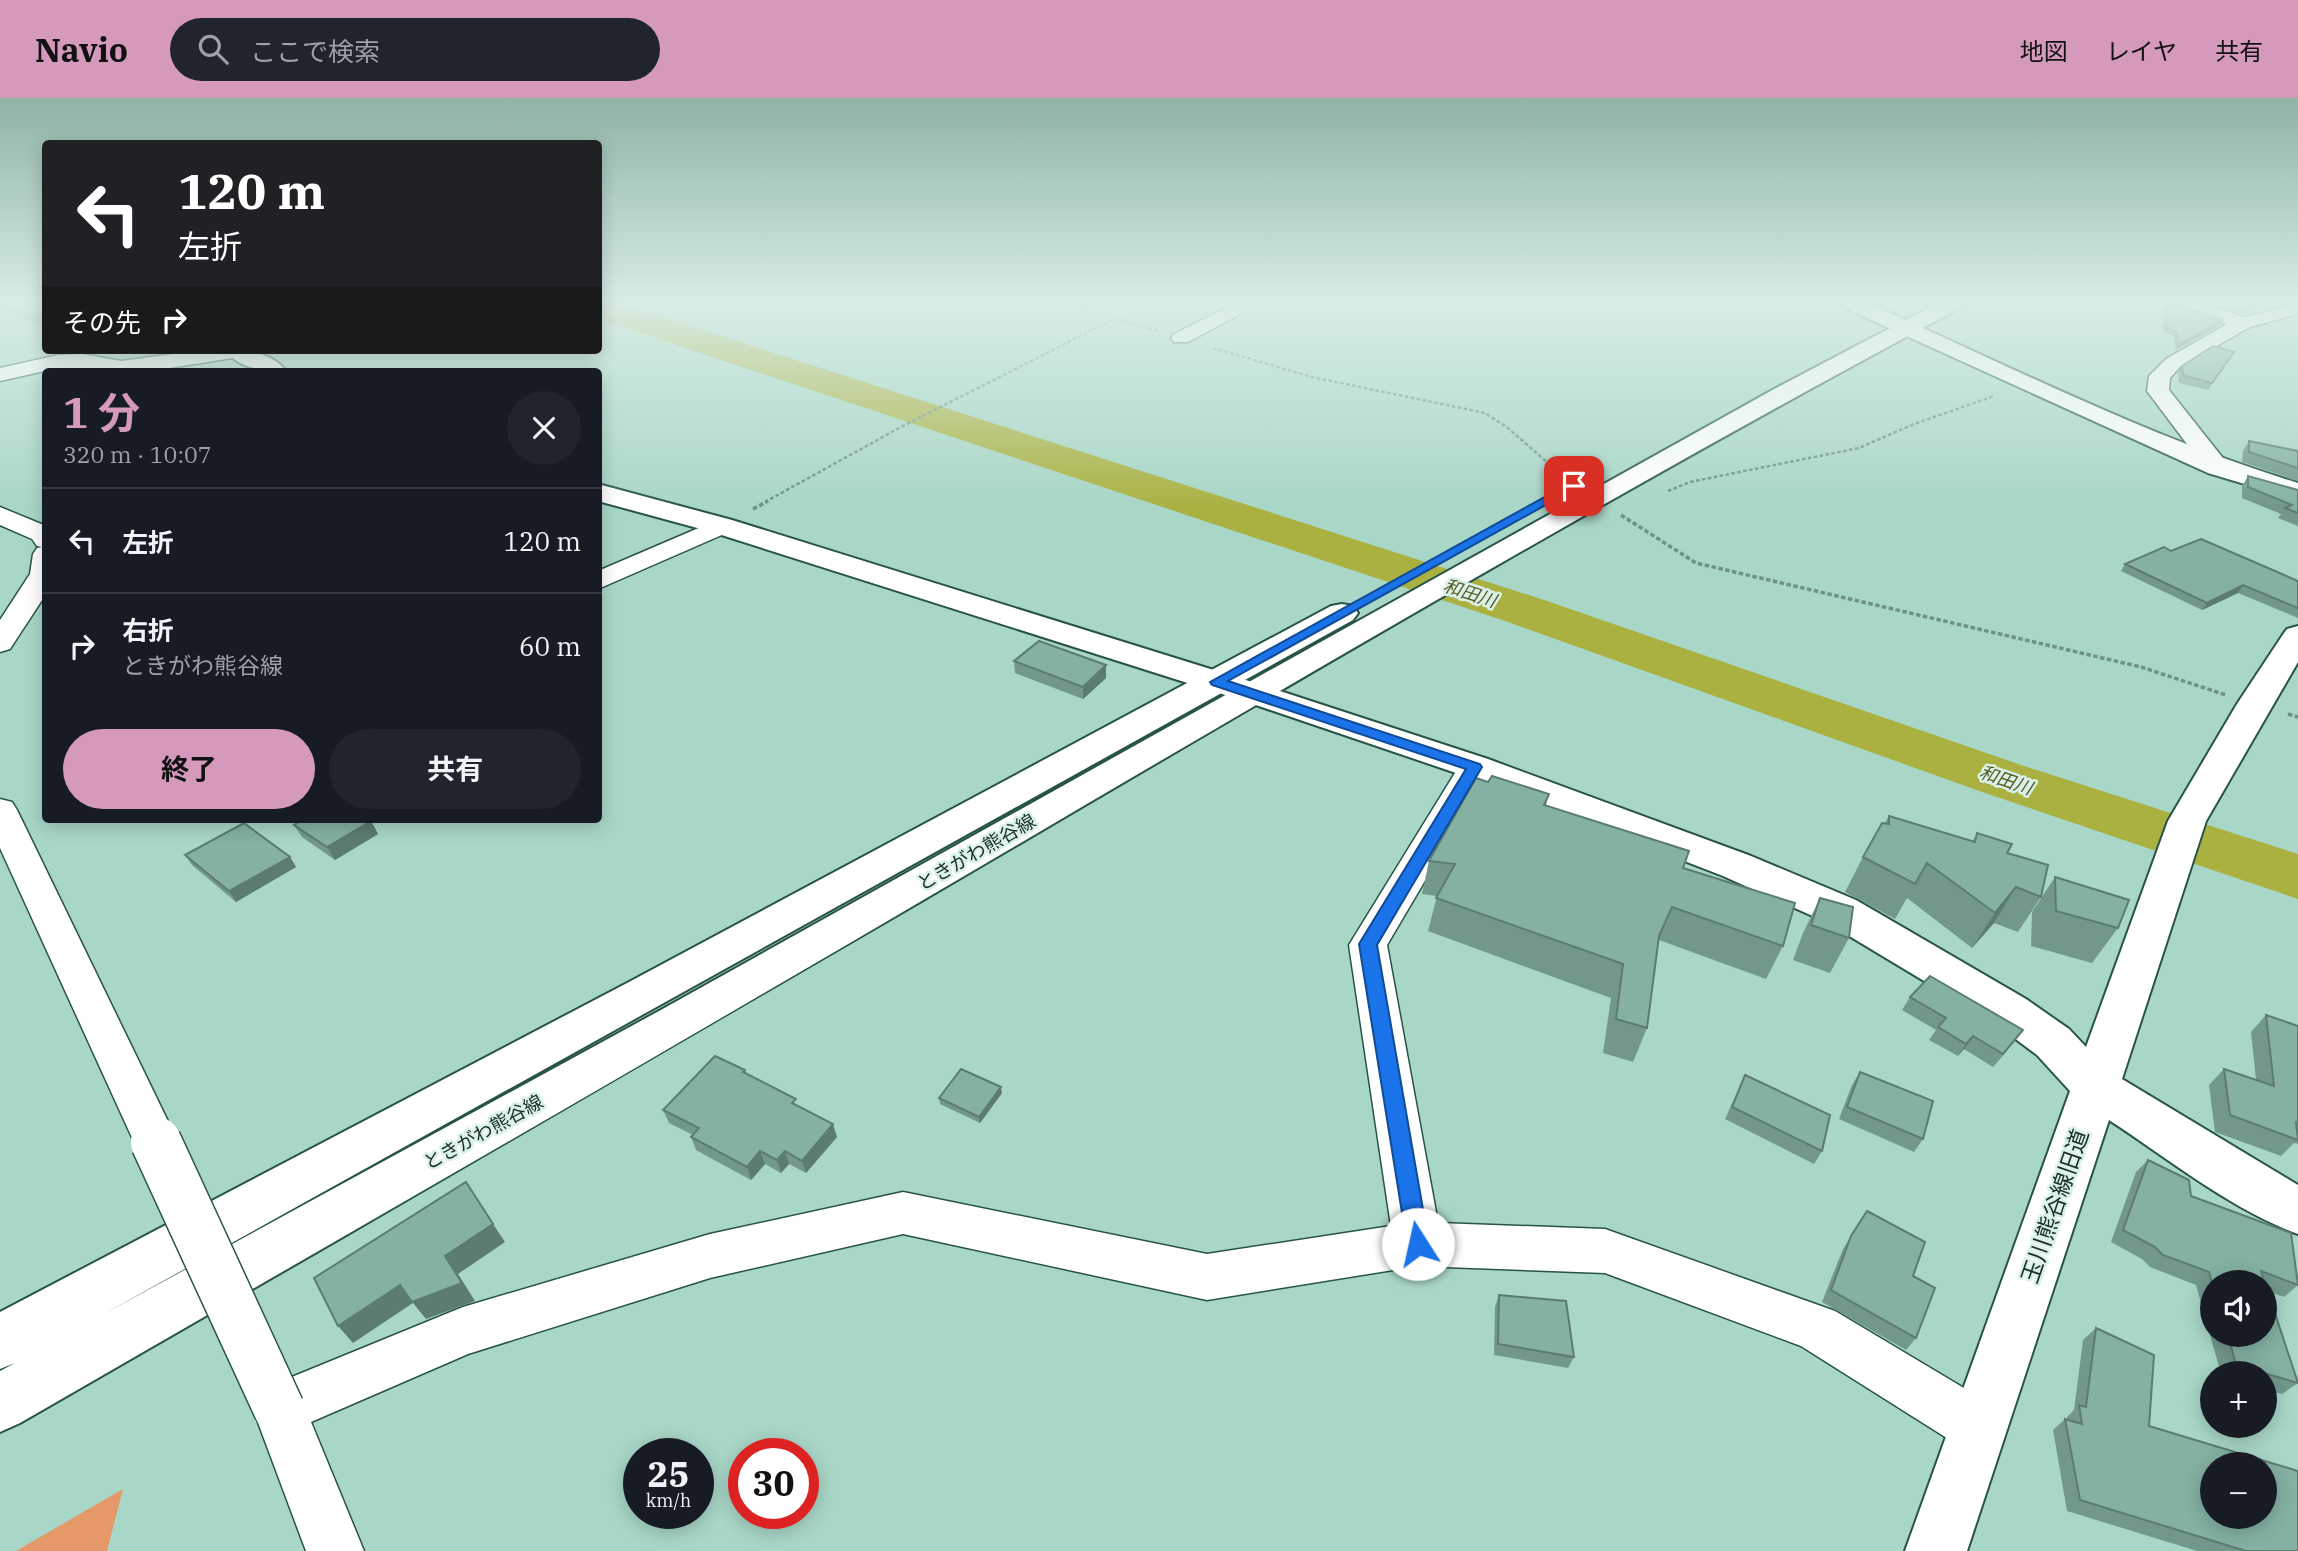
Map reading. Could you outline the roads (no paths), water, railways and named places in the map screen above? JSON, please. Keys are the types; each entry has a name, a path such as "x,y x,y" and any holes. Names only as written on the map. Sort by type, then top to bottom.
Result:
{"main road":[{"name":"ときがわ熊谷線","path":"1493,540 1574,486 1800,372"},
{"name":"ときがわ熊谷線","path":"0,1342 1235,687 1364,616 1493,540 1805,372"},
{"path":"2002,372 2217,467 2298,492"},
{"path":"602,493 722,526 1235,687 1475,767 1737,866 1841,911 2010,1011 2053,1042 2095,1086 2250,1185 2298,1211"},
{"name":"玉川熊谷線旧道","path":"1936,1551 2179,841 2254,704 2298,636"},
{"name":"ときがわ熊谷線","path":"0,1403 675,1024 1235,687"}],"street":[{"path":"2164,372 2160,376 2158,391 2217,467"},
{"path":"0,515 42,534"},
{"path":"602,579 722,526"},
{"path":"0,643 42,577"},
{"path":"1418,1244 1368,944 1475,767"},
{"path":"0,810 279,1409 334,1549"},
{"path":"279,1409 463,1331 710,1256 903,1213 1207,1277 1418,1244 1605,1251 1817,1328 1980,1428"}],"waterway":[{"name":"和田川","path":"793,372 1526,611 2006,780 2298,877"}]}
